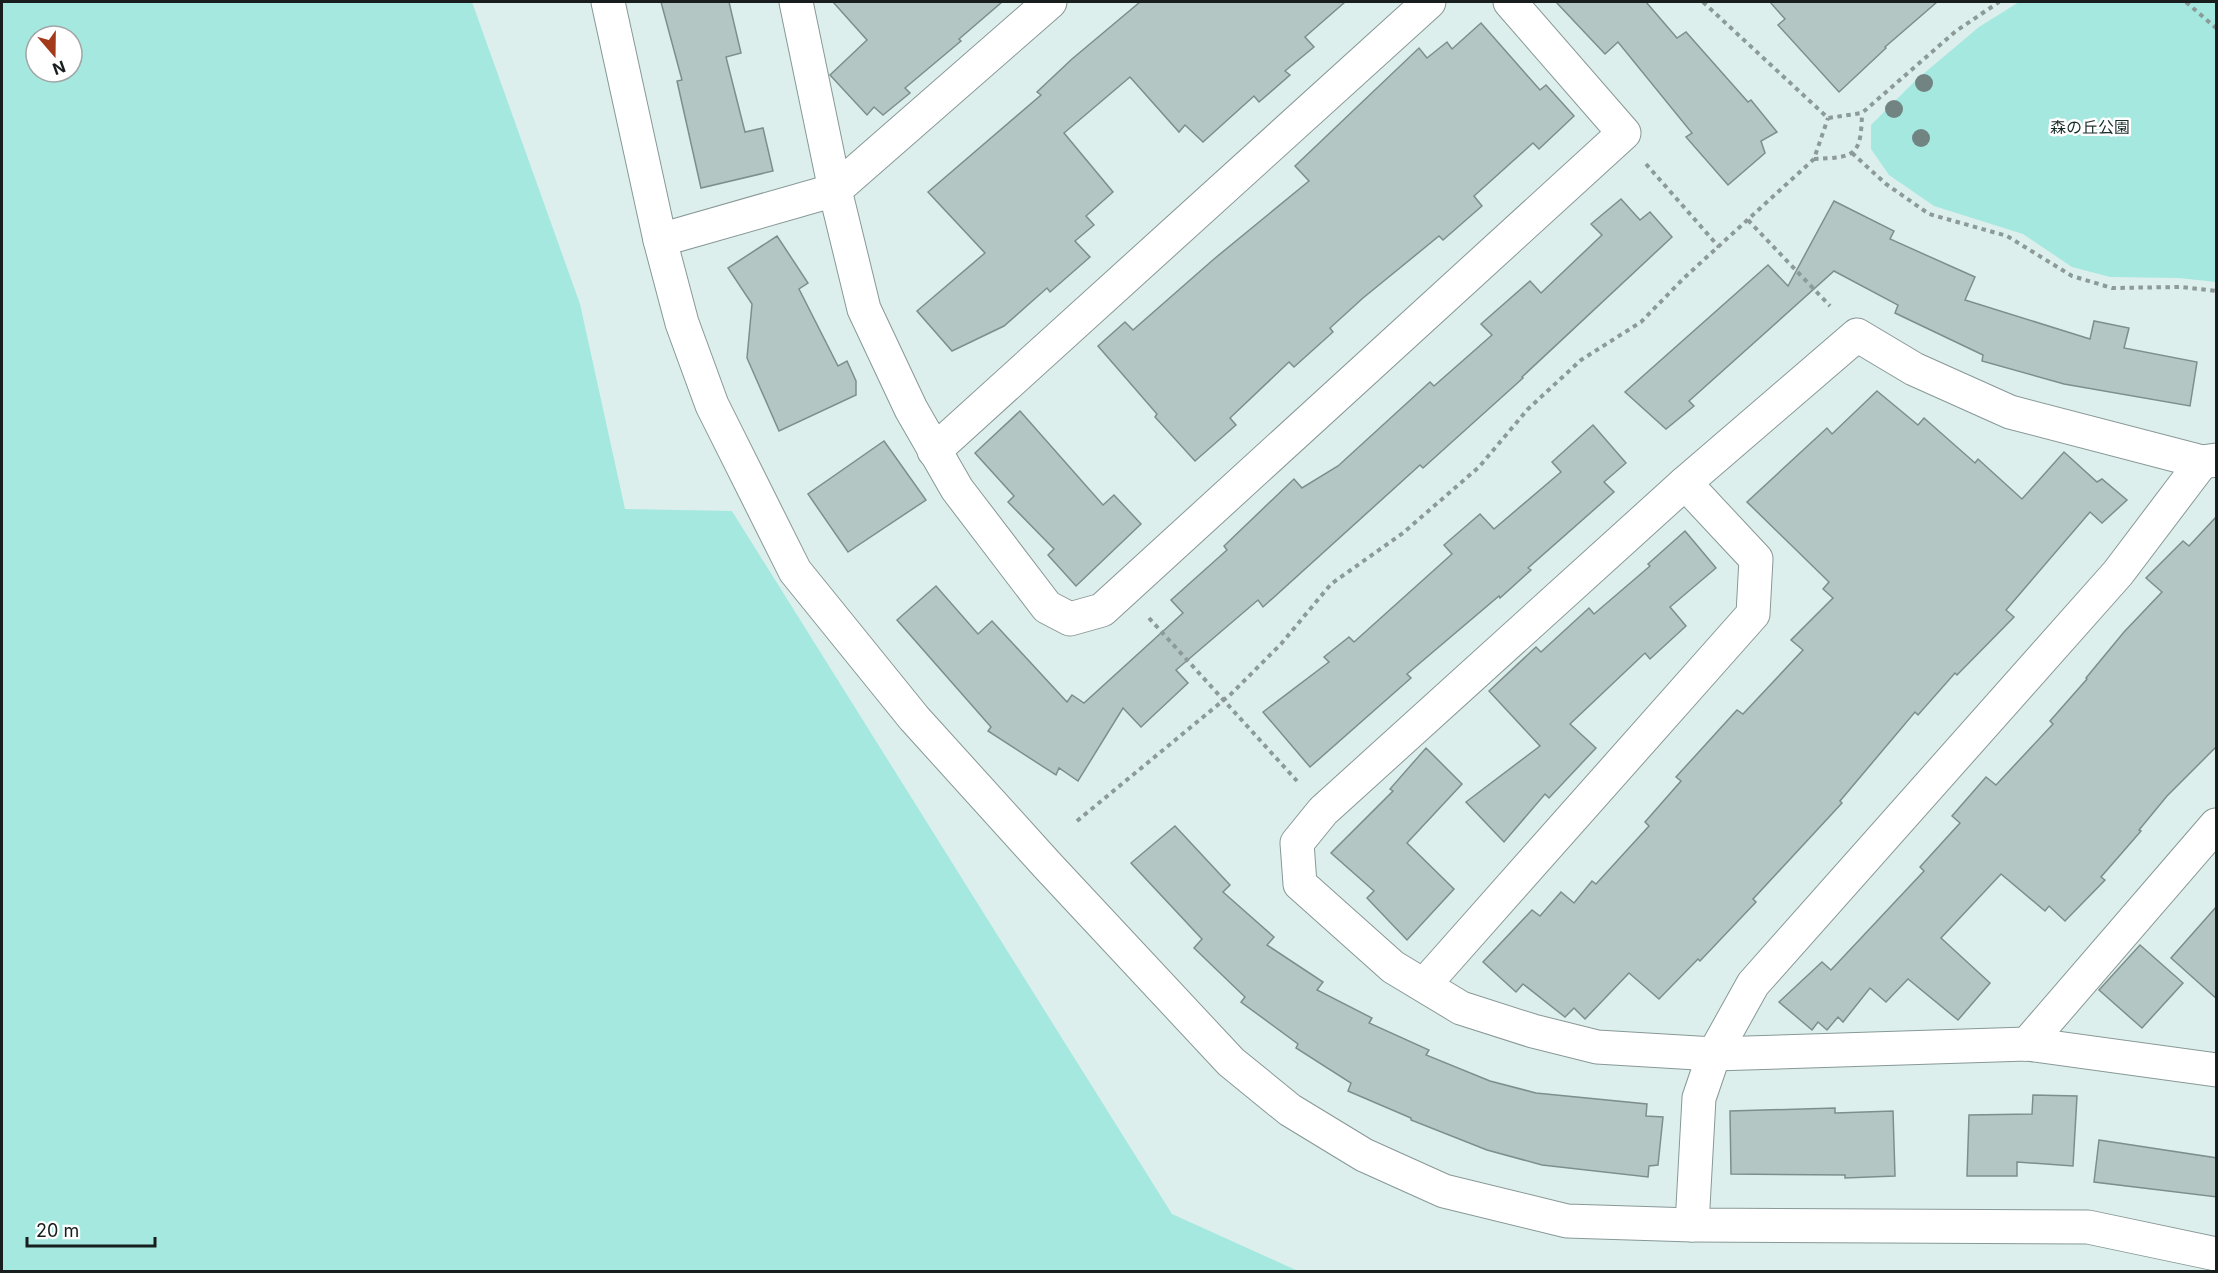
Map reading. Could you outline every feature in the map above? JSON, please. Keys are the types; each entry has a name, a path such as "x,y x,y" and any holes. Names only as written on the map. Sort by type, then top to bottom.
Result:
{"street":[{"path":"608,2 660,240 682,323 712,405 795,571 914,718 1048,866 1231,1062 1290,1110 1364,1155 1444,1191 1568,1221 1692,1225 2088,1227 2217,1254"},
{"path":"796,2 835,190 864,309 910,409 957,489 1047,607 1070,620 1102,610 1624,133 1510,2"},
{"path":"660,240 835,190 1050,2"},
{"path":"934,451 1429,2"},
{"path":"1692,1225 1699,1098 1714,1054 1753,984 2118,573 2209,461 2010,412 1914,369 1857,334 1685,483 1323,811 1297,843 1300,884 1393,967 1461,1008 1533,1031 1597,1047 1714,1054 2027,1044 2217,1070"},
{"path":"1424,985 1754,614 1756,559 1685,483"},
{"path":"2027,1044 2217,825"}],"path":[{"path":"1703,2 1828,118"},
{"path":"1828,118 1862,113 1956,31 1999,2"},
{"path":"2186,2 2217,28"},
{"path":"1814,159 1842,158 1852,153 1859,145 1862,113"},
{"path":"1077,820 1222,700 1281,644 1331,584 1403,533 1479,467 1535,402 1581,360 1641,322 1814,159 1828,118"},
{"path":"1624,133 1633,148 1719,247"},
{"path":"1852,153 1886,184 1929,214 2007,236 2072,276 2112,288 2182,287 2217,291"},
{"path":"1748,220 1857,334"},
{"path":"1123,590 1323,811"}],"green space":[{"path":"2,2 472,2 580,304 625,509 732,511 1172,1214 1298,1271 2,1271"},
{"name":"森の丘公園","path":"2019,2 2216,2 2216,282 2179,278 2110,277 2072,267 2023,234 1934,206 1889,175 1871,149 1871,125 1916,80 1979,27"}],"building":[{"path":"661,2 729,2 741,53 726,57 745,132 763,128 773,171 701,188 677,81 682,80"},
{"path":"833,2 1002,2 959,39 961,41 905,88 910,93 883,115 874,107 867,115 830,75 867,40"},
{"path":"1140,2 1345,2 1305,37 1314,47 1285,71 1290,75 1259,102 1254,96 1203,142 1185,125 1179,132 1130,77 1064,133 1113,192 1086,216 1094,225 1075,241 1090,257 1050,292 1047,288 1004,326 952,351 917,311 985,253 928,192 1041,95 1037,92 1072,59"},
{"path":"1556,2 1646,2 1677,38 1686,32 1748,102 1751,100 1777,132 1761,141 1765,153 1728,185 1686,137 1692,133 1618,42 1605,54"},
{"path":"1770,2 1937,2 1885,47 1839,92 1778,25 1785,19"},
{"path":"1481,23 1540,90 1546,85 1574,116 1539,149 1533,143 1474,196 1482,206 1443,240 1439,236 1363,298 1330,328 1333,332 1294,367 1289,362 1230,418 1236,425 1195,461 1155,417 1157,414 1098,346 1125,322 1133,330 1214,259 1309,181 1295,166 1419,48 1427,58 1447,42 1452,49"},
{"path":"1621,199 1640,220 1650,212 1672,237 1523,378 1423,468 1420,465 1263,607 1258,600 1176,670 1188,683 1141,727 1123,708 1078,781 1059,768 1056,775 988,731 991,727 897,620 936,586 978,634 992,621 1067,702 1072,695 1084,703 1183,613 1171,600 1227,550 1224,546 1294,479 1302,488 1338,466 1430,382 1434,386 1492,335 1481,324 1530,281 1541,293 1602,235 1591,224"},
{"path":"1834,201 1894,231 1890,239 1975,277 1965,300 2090,339 2094,321 2129,328 2124,348 2197,362 2190,406 2064,384 1982,361 1983,355 1895,313 1898,305 1834,271 1689,401 1694,406 1666,429 1625,392 1768,265 1788,286"},
{"path":"777,236 808,283 799,289 838,366 847,361 856,381 856,395 779,431 747,358 752,304 728,268"},
{"path":"1877,391 1918,425 1924,418 1975,463 1978,459 2022,499 2064,452 2097,482 2102,479 2127,500 2102,523 2090,512 2006,610 2014,617 1957,675 1955,673 1918,715 1915,712 1840,801 1842,803 1753,899 1756,902 1700,961 1698,959 1659,999 1629,973 1585,1019 1574,1008 1565,1017 1523,984 1516,992 1483,962 1532,910 1540,916 1561,892 1574,903 1592,881 1596,884 1649,826 1645,822 1681,781 1676,777 1737,710 1743,714 1803,650 1791,640 1833,598 1823,589 1829,582 1747,502 1827,428 1832,434"},
{"path":"1020,411 1103,505 1114,495 1141,524 1076,586 1048,555 1054,549 1008,502 1014,496 975,453"},
{"path":"1593,425 1626,463 1604,482 1614,492 1528,568 1531,570 1500,598 1499,596 1407,674 1411,678 1310,767 1263,712 1329,662 1324,657 1349,637 1354,642 1452,554 1444,545 1480,514 1494,529 1561,472 1552,462"},
{"path":"884,441 926,500 848,552 808,494"},
{"path":"2217,516 2217,746 2167,796 2139,830 2141,831 2101,877 2105,880 2065,921 2049,906 2045,911 2001,874 1941,938 1990,983 1958,1020 1908,979 1886,1002 1870,988 1843,1022 1838,1017 1827,1030 1818,1022 1812,1030 1779,1002 1822,962 1831,970 1924,871 1920,867 1960,823 1952,816 1986,777 1996,785 2053,724 2050,721 2124,632 2162,592 2146,578 2183,541 2189,546"},
{"path":"1685,531 1716,568 1670,607 1686,626 1650,659 1645,653 1570,724 1596,748 1549,798 1545,794 1504,842 1466,802 1540,746 1489,691 1536,647 1541,652 1589,608 1594,614 1650,566 1648,564"},
{"path":"1426,748 1462,784 1407,843 1454,889 1407,940 1367,898 1374,891 1331,853 1393,791 1390,789"},
{"path":"1175,826 1230,885 1223,892 1274,937 1267,945 1323,982 1317,990 1372,1018 1369,1023 1429,1050 1426,1055 1490,1081 1536,1093 1647,1104 1646,1116 1663,1117 1658,1165 1649,1166 1648,1177 1542,1165 1487,1150 1411,1120 1411,1118 1348,1091 1351,1083 1296,1048 1298,1044 1241,1002 1245,997 1194,948 1202,939 1131,863"},
{"path":"2217,906 2217,999 2171,958"},
{"path":"2140,945 2183,983 2142,1028 2099,990"},
{"path":"2033,1095 2077,1096 2073,1166 2017,1162 2017,1176 1967,1176 1969,1115 2032,1114"},
{"path":"1835,1108 1835,1113 1893,1111 1895,1176 1845,1178 1845,1175 1731,1174 1730,1111"},
{"path":"2099,1140 2217,1158 2217,1197 2094,1182"}]}
